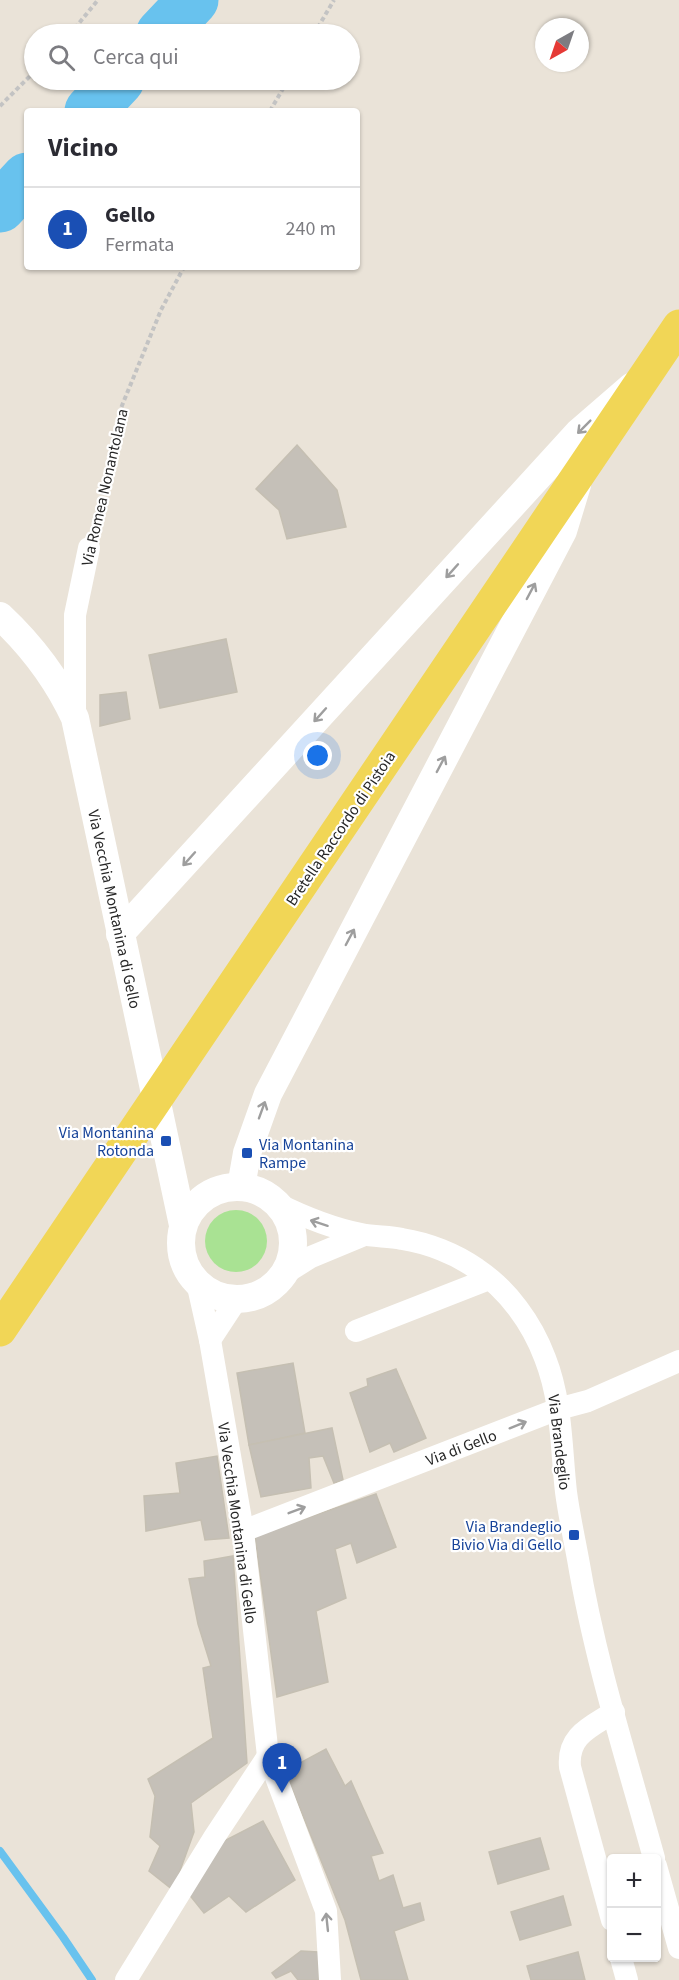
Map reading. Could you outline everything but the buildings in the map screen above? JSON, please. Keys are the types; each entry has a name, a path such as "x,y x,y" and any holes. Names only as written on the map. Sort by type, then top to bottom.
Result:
{"main road":[{"name":"Bretella Raccordo di Pistoia","path":"0,1330 679,326"}],"street":[{"path":"120,934 579,432 644,376"},
{"path":"241,1187 248,1153 268,1094 563,531 581,473"},
{"name":"Via Romea Nonantolana","path":"75,718 75,615 89,548"},
{"name":"Via Vecchia Montanina di Gello","path":"0,616 28,644 51,675 75,718 120,934 171,1159 183,1225"},
{"path":"171,1159 213,1192"},
{"path":"241,1187 260,1192 276,1203 288,1221 293,1241 290,1262 284,1274 271,1288 255,1296 237,1299 211,1293 196,1282 183,1260 180,1242 183,1225 198,1203 222,1188 241,1187"},
{"name":"Via Brandeglio","path":"276,1203 306,1219 364,1235 403,1239 434,1248 465,1261 509,1297 532,1329 546,1360 558,1409 567,1493 578,1562 600,1660 653,1854"},
{"name":"Via Brandeglio","path":"284,1274 311,1257 364,1235"},
{"path":"356,1331 489,1279"},
{"name":"Via Vecchia Montanina di Gello","path":"196,1282 210,1340 243,1531 268,1756 326,1911 330,1980"},
{"path":"210,1340 237,1299"},
{"name":"Via di Gello","path":"243,1531 558,1409 588,1401 679,1361"},
{"path":"609,1908 570,1767 569,1756 572,1744 579,1736 614,1712"},
{"path":"126,1980 215,1836 268,1756"},
{"path":"661,1881 679,1948"},
{"path":"622,1962 627,1980"}],"path":[{"path":"78,24 98,0"},
{"path":"320,24 334,0"},
{"path":"0,106 24,82"},
{"path":"272,108 282,90"},
{"name":"Via Romea Nonantolana","path":"89,548 121,408 161,310 182,270"}],"green space":[{"path":"230,1210 242,1210 258,1219 265,1229 267,1241 265,1253 258,1263 242,1272 230,1272 219,1267 210,1258 205,1247 205,1235 210,1224 219,1215"}],"waterway":[{"path":"170,24 193,0"},
{"path":"93,108 110,90"},
{"path":"0,207 24,181"},
{"path":"0,1851 92,1980"}],"place":[{"name":"Via Montanina Rotonda","path":"166,1141"},
{"name":"Via Montanina Rampe","path":"247,1153"},
{"name":"Via Brandeglio Bivio Via di Gello","path":"574,1535"},
{"name":"Gello","path":"282,1793"}]}
